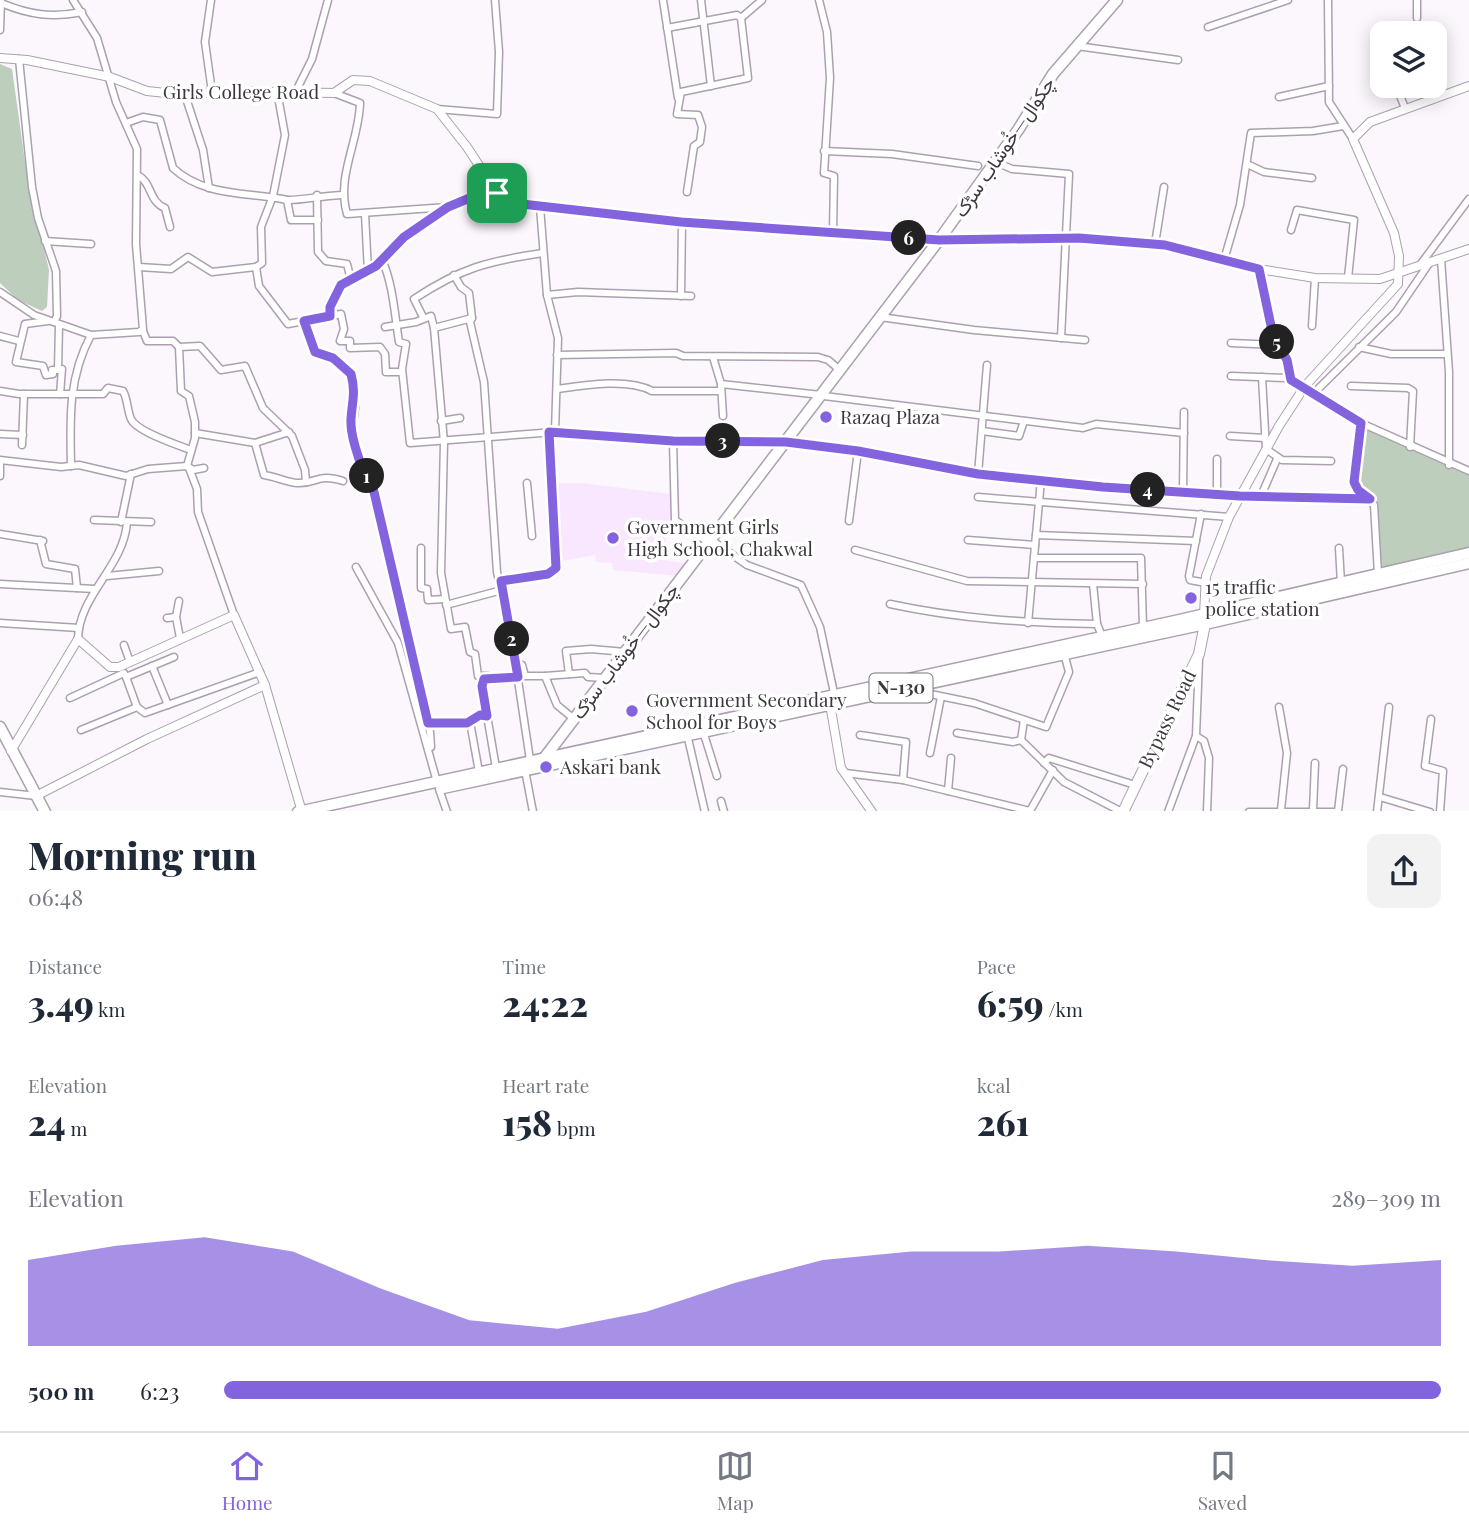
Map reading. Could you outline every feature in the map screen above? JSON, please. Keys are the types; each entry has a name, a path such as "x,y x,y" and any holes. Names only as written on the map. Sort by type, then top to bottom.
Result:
{"highway":[{"name":"چکوال—خُوشاب سڑک","path":"535,763 574,719 823,395 996,162 1053,74 1117,0"},
{"name":"N-130","path":"1209,619 1341,583 1469,553"},
{"name":"N-130","path":"627,743 703,731 1102,636 1209,619 1469,563"},
{"name":"N-130","path":"332,811 535,763 832,699 902,688 1191,622"},
{"path":"0,727 5,744 39,806"},
{"name":"N-130","path":"301,811 438,785 495,768 535,763"}],"main road":[{"name":"Bypass Road","path":"1122,811 1199,654 1209,619"}],"street":[{"path":"73,0 97,38 116,103 137,149 139,176 136,232 143,331 147,341 173,341 179,347 178,382 181,391 189,396 195,433 188,467 197,489 198,512 234,615 265,685 301,811"},
{"path":"211,0 205,42 212,92"},
{"path":"296,91 312,59 328,0"},
{"path":"437,109 497,114 499,52 495,0"},
{"path":"663,0 679,104"},
{"path":"701,0 711,86"},
{"path":"741,18 762,0"},
{"path":"819,0 827,32 830,78 824,173 834,176 833,233"},
{"path":"1208,27 1289,0"},
{"path":"1209,619 1206,583 1228,517 1266,449 1305,386 1398,284 1394,233 1353,139 1329,102 1328,0"},
{"path":"1417,0 1417,18"},
{"path":"0,30 1,2 34,15 52,17 82,12"},
{"path":"667,28 737,15 741,18"},
{"path":"687,192 694,146 700,142 702,127 698,115 677,114 681,92 748,78 741,18"},
{"path":"1077,46 1178,60"},
{"name":"Girls College Road","path":"0,58 19,59 110,77 147,91 185,95 277,91 334,93 353,80 370,81 437,109 467,147 497,193"},
{"path":"19,59 32,187 45,241 56,271 57,316 54,323 60,368 60,394"},
{"path":"1279,97 1329,86"},
{"path":"1353,139 1370,122 1469,86"},
{"path":"139,267 171,269 188,257 212,272 256,267 261,263 261,227 273,195 285,135 277,91"},
{"path":"334,93 360,103 355,141 342,195 347,214 365,215 375,211 388,213 448,207"},
{"path":"185,95 203,150 209,188"},
{"path":"1401,98 1405,108"},
{"path":"126,123 143,117 160,120 173,167 209,188 240,196 273,195 287,200 317,195 342,195"},
{"path":"1224,260 1240,205 1251,134 1313,131 1343,126"},
{"path":"824,150 892,154 978,166"},
{"path":"996,162 1012,169 1069,174 1069,238 1061,338"},
{"path":"1247,164 1264,172 1311,178"},
{"path":"139,176 145,180 154,201 164,208 170,227"},
{"path":"1155,244 1164,187"},
{"path":"330,316 330,307 341,285 368,271 404,237 448,207 472,197 497,193 513,203 681,222 939,240 1069,238 1155,244 1259,269 1315,278 1380,279 1469,249"},
{"path":"317,195 319,255 332,263 347,264 351,280"},
{"path":"1419,266 1469,199"},
{"path":"287,200 291,220 318,220"},
{"path":"501,581 548,574 556,568 552,432 558,389 558,338 547,295 540,207"},
{"path":"1291,230 1297,210 1354,220 1348,278"},
{"path":"365,215 368,271"},
{"path":"681,222 681,296"},
{"path":"45,241 91,244"},
{"path":"423,317 414,299 454,275 492,260 543,253"},
{"path":"1441,259 1447,354 1449,465"},
{"path":"382,260 388,276 394,325 399,342 405,344 402,372 410,443 552,432 673,441 786,442 858,451 978,474 1240,496 1370,499"},
{"path":"1315,392 1396,312 1430,262"},
{"path":"256,267 259,286 288,324 341,314 344,329 340,341 350,341 350,348 380,348 385,354 386,372 402,372"},
{"path":"1259,269 1273,335 1287,360 1291,380"},
{"path":"454,275 461,287 469,293 472,318 470,322 484,382 493,541 535,763 533,811"},
{"path":"1312,326 1315,278"},
{"path":"0,292 54,323 90,335 143,331"},
{"path":"547,295 578,292 691,296"},
{"path":"385,327 416,322 431,316 444,442 441,559 445,602 451,629 465,627 470,652 475,654 478,676 488,676 489,679"},
{"path":"880,317 1085,340"},
{"path":"434,328 472,318"},
{"path":"304,321 315,352 333,358 351,374 355,408 351,418 352,429 364,474 370,477 374,490 428,723 431,747 428,748"},
{"path":"54,323 25,324 16,362 43,366 46,375 53,374 52,370 60,368 75,372"},
{"path":"0,335 19,341"},
{"path":"71,466 71,394 75,372 90,335"},
{"path":"1231,343 1279,345"},
{"path":"179,347 200,346 221,370 245,366 263,408 289,432 300,455 306,482"},
{"path":"1359,347 1391,354 1447,354"},
{"path":"558,355 676,352 683,356 824,358 840,370"},
{"path":"713,357 721,388 723,416"},
{"path":"978,474 987,365"},
{"path":"1231,376 1291,380 1315,392 1361,423 1449,465 1469,471"},
{"path":"1262,377 1266,449 1277,459 1331,461"},
{"path":"558,389 612,385 643,386 652,391 721,388 823,395 916,405 983,417 1184,433"},
{"path":"1351,386 1408,388 1413,391 1410,447"},
{"path":"0,391 24,394 103,394 107,388 123,391 135,424 144,431 191,450"},
{"path":"22,445 24,394"},
{"path":"1184,412 1184,492"},
{"path":"441,421 460,418"},
{"path":"982,431 1019,436 1024,421"},
{"path":"1361,423 1354,482 1358,490 1374,505 1378,574"},
{"path":"195,433 256,443 289,432"},
{"path":"0,434 23,435"},
{"path":"1230,436 1265,438"},
{"path":"673,441 675,520 747,565 802,585 820,626 845,773 872,811"},
{"path":"256,443 264,475 276,475 293,483 323,477 343,481"},
{"path":"849,521 858,451"},
{"path":"1217,459 1217,494"},
{"path":"1261,496 1277,459"},
{"path":"0,476 0,462 94,468 112,475 188,467 204,468"},
{"path":"5,744 78,639 79,628 95,589 124,544 124,522 131,474"},
{"path":"1028,623 1041,480"},
{"path":"527,483 532,536"},
{"path":"978,497 1228,517"},
{"path":"1201,514 1189,579 1206,583"},
{"path":"94,520 151,522"},
{"path":"0,534 41,541 46,564 75,569 77,588"},
{"path":"1036,535 1196,541"},
{"path":"968,540 1035,545"},
{"path":"421,548 421,588 427,589 428,600 445,602 502,590"},
{"path":"1339,548 1341,583"},
{"path":"855,550 967,581 1143,584"},
{"path":"1034,558 1141,558 1143,628"},
{"path":"355,567 398,643 447,811"},
{"path":"105,577 159,570"},
{"path":"0,584 95,589"},
{"path":"1093,584 1097,624 1102,636"},
{"path":"179,601 176,617 180,638"},
{"path":"890,604 931,613 1028,623 1097,624"},
{"path":"78,639 110,667 130,663 234,615"},
{"path":"167,618 176,617"},
{"path":"0,623 79,628"},
{"path":"124,645 130,663"},
{"path":"569,674 566,651 591,649 625,652"},
{"path":"902,688 1046,727 1069,671 1064,653"},
{"path":"1168,811 1196,736 1199,654"},
{"path":"126,677 174,657"},
{"path":"516,664 522,665 525,676 585,673 588,677 605,678"},
{"path":"152,666 168,705"},
{"path":"70,698 124,673 137,707 145,713 260,672"},
{"path":"545,676 557,705 574,719"},
{"path":"495,768 482,686 484,679 518,677"},
{"path":"0,792 39,806 147,739 265,685"},
{"path":"930,753 941,697"},
{"path":"80,730 137,707"},
{"path":"1279,707 1287,753 1281,810"},
{"path":"1377,811 1389,707"},
{"path":"428,723 470,722 480,715 487,716"},
{"path":"1431,719 1424,766 1443,771 1440,811"},
{"path":"1021,740 1024,720"},
{"path":"470,722 479,772"},
{"path":"703,731 718,776"},
{"path":"957,733 1013,742 1021,740"},
{"path":"687,734 705,811"},
{"path":"860,735 915,743"},
{"path":"1196,736 1204,741 1209,758 1207,811"},
{"path":"1021,740 1064,782 1122,811"},
{"path":"903,780 906,742"},
{"path":"948,792 951,758"},
{"path":"1044,763 1049,758 1135,785"},
{"path":"1313,810 1315,763"},
{"path":"1249,811 1338,811 1343,769"},
{"path":"845,773 903,780 1030,811 1052,770"},
{"path":"1380,797 1416,810 1430,811"},
{"path":"720,801 724,811"}],"shaded area":[{"name":"Government Girls High School, Chakwal","path":"553,483 582,483 671,494 675,520 657,559 684,563 678,576 613,570 612,563 596,562 595,555 562,561"}],"green space":[{"path":"0,64 12,69 27,176 49,270 47,307 42,311 18,300 0,283"},
{"path":"1361,423 1469,470 1469,553 1378,574 1372,501 1354,482"}],"place":[{"name":"Razaq Plaza","path":"826,417"},
{"name":"Government Girls High School, Chakwal","path":"613,538"},
{"name":"15 traffic police station","path":"1191,598"},
{"name":"Government Secondary School for Boys","path":"632,711"},
{"name":"Askari bank","path":"546,767"}],"route":[{"path":"497,193 513,203 681,222 939,240 1079,238 1165,245 1259,269 1273,335 1287,360 1291,380 1305,386 1361,423 1354,482 1358,490 1370,499 1240,496 1103,487 978,474 858,451 786,442 673,441 549,432 558,564 553,572 548,574 501,581 518,677 484,679 482,686 487,716 480,715 467,723 428,723 371,479 364,474 352,429 351,418 355,408 351,374 339,361 315,352 304,321 330,316 330,307 341,285 376,266 404,237 448,207 472,197 497,193"}]}
